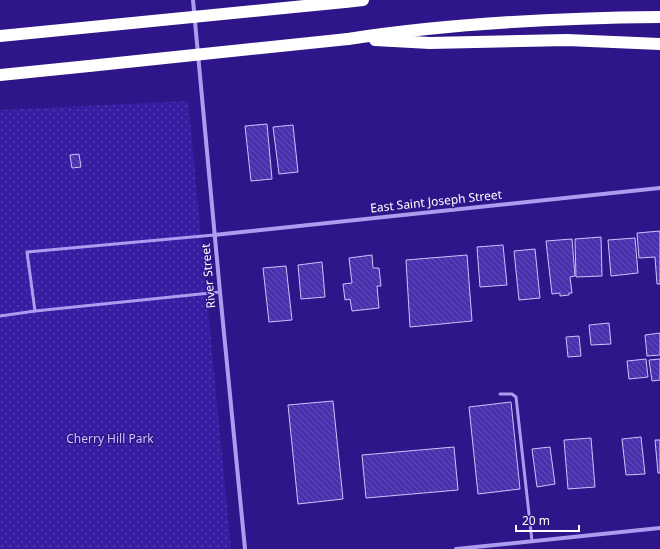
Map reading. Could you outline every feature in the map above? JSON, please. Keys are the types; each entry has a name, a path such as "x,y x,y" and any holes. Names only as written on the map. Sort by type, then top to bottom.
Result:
{"highway":[{"path":"0,36 363,0"},
{"path":"0,75 490,23 660,17"},
{"path":"348,39 430,43 567,40 660,44"}],"street":[{"name":"River Street","path":"192,0 245,549"},
{"name":"East Saint Joseph Street","path":"214,235 660,188"},
{"path":"456,549 660,528"}],"lane":[{"path":"35,311 27,252 214,235"},
{"path":"0,316 220,292"},
{"path":"500,394 512,394 516,397 532,541"}],"green space":[{"name":"Cherry Hill Park","path":"188,101 231,549 0,549 0,110"}],"building":[{"path":"267,124 272,179 251,181 245,126"},
{"path":"293,125 298,172 279,174 273,127"},
{"path":"79,154 81,167 72,168 70,155"},
{"path":"660,231 660,284 657,284 655,257 639,258 637,233"},
{"path":"601,237 602,276 576,277 575,239"},
{"path":"635,238 638,273 611,276 608,240"},
{"path":"572,239 575,276 570,277 572,293 569,293 569,295 560,296 560,293 552,294 546,241"},
{"path":"503,245 507,285 480,287 477,247"},
{"path":"535,249 540,298 519,300 514,251"},
{"path":"372,255 373,268 379,268 381,286 377,286 379,308 352,311 350,299 345,300 343,284 352,283 349,258"},
{"path":"467,255 472,321 410,327 406,260"},
{"path":"322,262 325,297 301,299 298,265"},
{"path":"286,266 292,320 269,322 263,268"},
{"path":"609,323 611,344 591,345 589,325"},
{"path":"660,333 660,355 647,356 645,335"},
{"path":"579,336 581,356 568,357 566,337"},
{"path":"646,359 648,377 629,379 627,361"},
{"path":"660,359 660,380 652,381 649,360"},
{"path":"333,401 343,499 298,504 288,405"},
{"path":"511,402 520,489 478,494 469,407"},
{"path":"641,437 645,474 626,475 622,439"},
{"path":"591,438 595,487 568,489 564,440"},
{"path":"655,440 660,440 660,473 658,473"},
{"path":"454,447 458,490 366,498 362,455"},
{"path":"550,447 555,484 537,487 532,449"}]}
